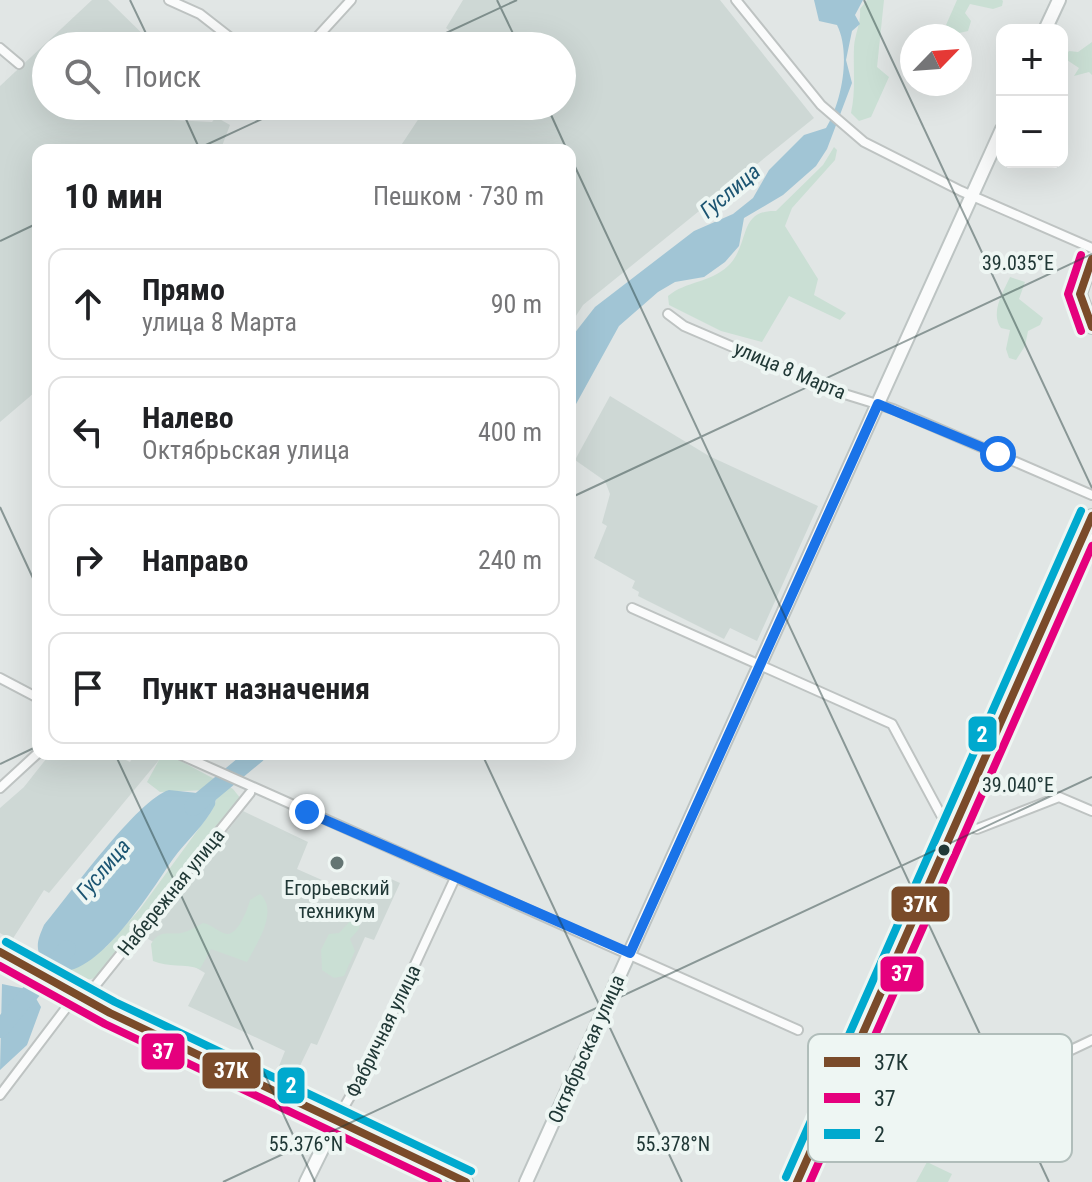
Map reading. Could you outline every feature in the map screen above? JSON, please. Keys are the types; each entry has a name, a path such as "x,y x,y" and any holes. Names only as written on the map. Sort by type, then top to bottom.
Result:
{"main road":[{"path":"1048,24 1059,0"},
{"name":"Октябрьская улица","path":"526,1182 996,143"},
{"path":"1092,259 1080,294 1092,327"},
{"path":"871,1034 1092,516"},
{"path":"865,1034 1092,540"},
{"path":"5,955 74,994 466,1182"},
{"name":"Фабричная улица","path":"306,1182 337,1119"},
{"path":"797,1182 808,1158"},
{"path":"808,1182 817,1162"}],"street":[{"path":"169,0 200,14 223,32"},
{"path":"322,32 351,0"},
{"path":"736,0 821,105 878,152 1092,248"},
{"path":"0,48 19,64"},
{"name":"улица 8 Марта","path":"668,314 684,326 838,392 878,404 1092,495"},
{"path":"632,608 892,724 941,815 977,829 1059,797 1092,811"},
{"path":"0,678 32,695"},
{"path":"0,788 32,759"},
{"path":"192,760 249,789 630,953 798,1030"},
{"name":"Набережная улица","path":"91,991 249,789"},
{"name":"Фабричная улица","path":"337,1119 368,1066 455,878"},
{"path":"0,1095 74,994"},
{"path":"1072,1050 1092,1040"}],"shaded area":[{"path":"92,0 108,0 141,32 58,32"},
{"path":"463,0 720,0 814,118 583,305 576,316 576,144 402,144 418,120 576,120 576,32 452,32 446,28"},
{"path":"32,56 32,120 221,120 230,125 223,144 32,144 32,395 0,422 0,86"},
{"path":"610,396 709,456 818,506 757,641 730,628 724,639 638,596 639,592 632,588 635,581 594,558 607,526 602,523 610,494 605,481 576,458"},
{"path":"45,760 159,760 49,893 44,890 12,940 0,933 0,808 24,787"},
{"path":"243,811 308,842 297,869 367,900 372,888 385,893 391,879 400,883 374,940 365,937 317,1045 311,1043 296,1074 279,1066 285,1051 188,1006 205,973 145,937"}],"green space":[{"path":"867,0 884,0 877,67 889,77 871,117 859,121 851,113 854,47 860,9"},
{"path":"957,0 1003,1 1002,6 993,9 970,4 965,13 970,24 946,24"},
{"path":"1092,42 1092,75 1089,72 1074,76 1079,68 1068,61 1068,52 1078,52"},
{"path":"834,147 837,150 835,160 792,208 785,226 818,279 814,295 846,313 840,320 789,296 762,342 721,331 669,305 668,296 675,291 714,276 728,266 755,216 776,211 823,165"},
{"path":"1010,277 1025,282 1019,299 1043,318 1040,325 1028,331 1025,346 1016,360 1009,358 1006,349 1010,330 1001,328 997,316 999,302"},
{"path":"159,760 179,760 233,789 241,799 95,978 82,981 57,971 77,967 106,947 140,909 216,801 208,790 160,792 147,782"},
{"path":"260,894 265,901 267,918 261,937 247,962 211,949 200,969 153,961 151,944 162,934 185,932 203,923 225,934 232,933 242,920 250,900"},
{"path":"353,918 360,921 359,929 350,939 355,951 344,976 334,978 322,970 321,950 329,934 339,933"},
{"path":"927,1162 952,1174 948,1182 916,1182"}],"water":[{"path":"814,0 863,0 855,15 860,24 852,31 846,60 852,83 827,149 816,166 783,195 744,218 739,246 725,262 704,277 675,282 658,292 619,326 576,404 576,331 595,307 694,231 733,214 753,198 769,170 804,135 826,128 840,91 844,63 837,25 819,21"},
{"path":"169,790 197,793 208,790 216,797 215,805 115,937 96,956 76,968 58,970 42,959 38,950 44,925 122,829 156,797"},
{"path":"2,984 31,990 41,1007 27,1045 0,1070"}],"waterway":[{"name":"Гуслица","path":"193,807 250,760"},
{"name":"Гуслица","path":"0,1029 67,949"}],"transit line":[{"name":"37","path":"1081,255 1068,294 1081,331"},
{"name":"37К","path":"1092,259 1080,294 1092,327"},
{"name":"2","path":"849,1034 1081,511"},
{"name":"37К","path":"863,1034 1092,516"},
{"name":"37","path":"876,1034 1092,546"},
{"name":"2","path":"6,942 115,1002 471,1171"},
{"name":"37К","path":"0,952 110,1013 466,1182"},
{"name":"37","path":"0,966 105,1024 438,1182"},
{"name":"2","path":"786,1177 808,1127"},
{"name":"37К","path":"797,1182 808,1157"},
{"name":"37","path":"810,1182 819,1162"}],"place":[{"name":"Егорьевский техникум","path":"337,863"}],"route":[{"path":"307,812 630,953 644,928 878,404 998,454"}]}
